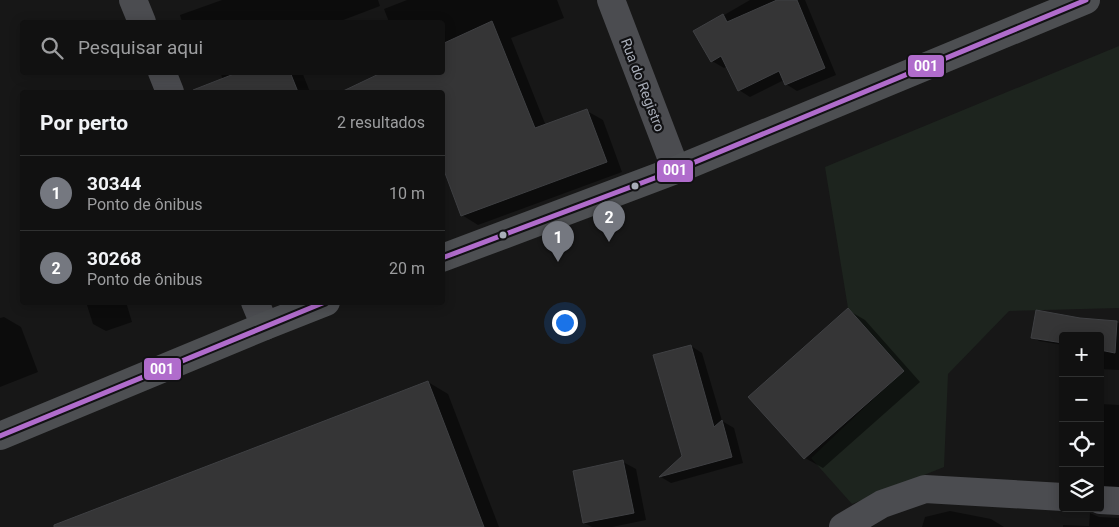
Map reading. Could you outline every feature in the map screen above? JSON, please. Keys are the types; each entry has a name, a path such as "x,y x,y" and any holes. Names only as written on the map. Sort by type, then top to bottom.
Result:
{"main road":[{"path":"445,257 676,170 1086,0"},
{"path":"0,436 260,314 310,305"}],"street":[{"path":"133,0 141,20"},
{"name":"Rua do Registro","path":"611,0 676,170"},
{"path":"163,75 169,90"},
{"path":"843,527 882,504 925,489 1059,497"},
{"path":"1104,500 1119,501"}],"shaded area":[{"path":"1119,46 1119,308 1009,311 948,374 944,467 852,504 811,458 903,371 848,308 825,167"}],"building":[{"path":"777,0 797,0 825,68 785,85 779,71 738,91 721,56 711,62 693,31 723,14 727,22"},
{"path":"492,21 535,128 587,109 607,162 461,216 445,173 445,90 345,90 377,75 445,75 445,43"},
{"path":"231,75 291,75 297,90 193,90"},
{"path":"848,308 904,371 804,459 748,397"},
{"path":"1036,310 1080,318 1117,321 1115,353 1104,351 1104,332 1059,332 1059,342 1031,338"},
{"path":"691,345 714,427 722,420 732,457 659,477 682,456 653,355"},
{"path":"428,381 484,527 54,527 54,525"},
{"path":"623,460 634,513 583,523 573,471"}],"transit line":[{"name":"001","path":"445,257 676,170 1086,0"},
{"name":"001","path":"0,436 318,305"}],"place":[{"name":"30268","path":"609,242"},
{"name":"30344","path":"558,262"}]}
